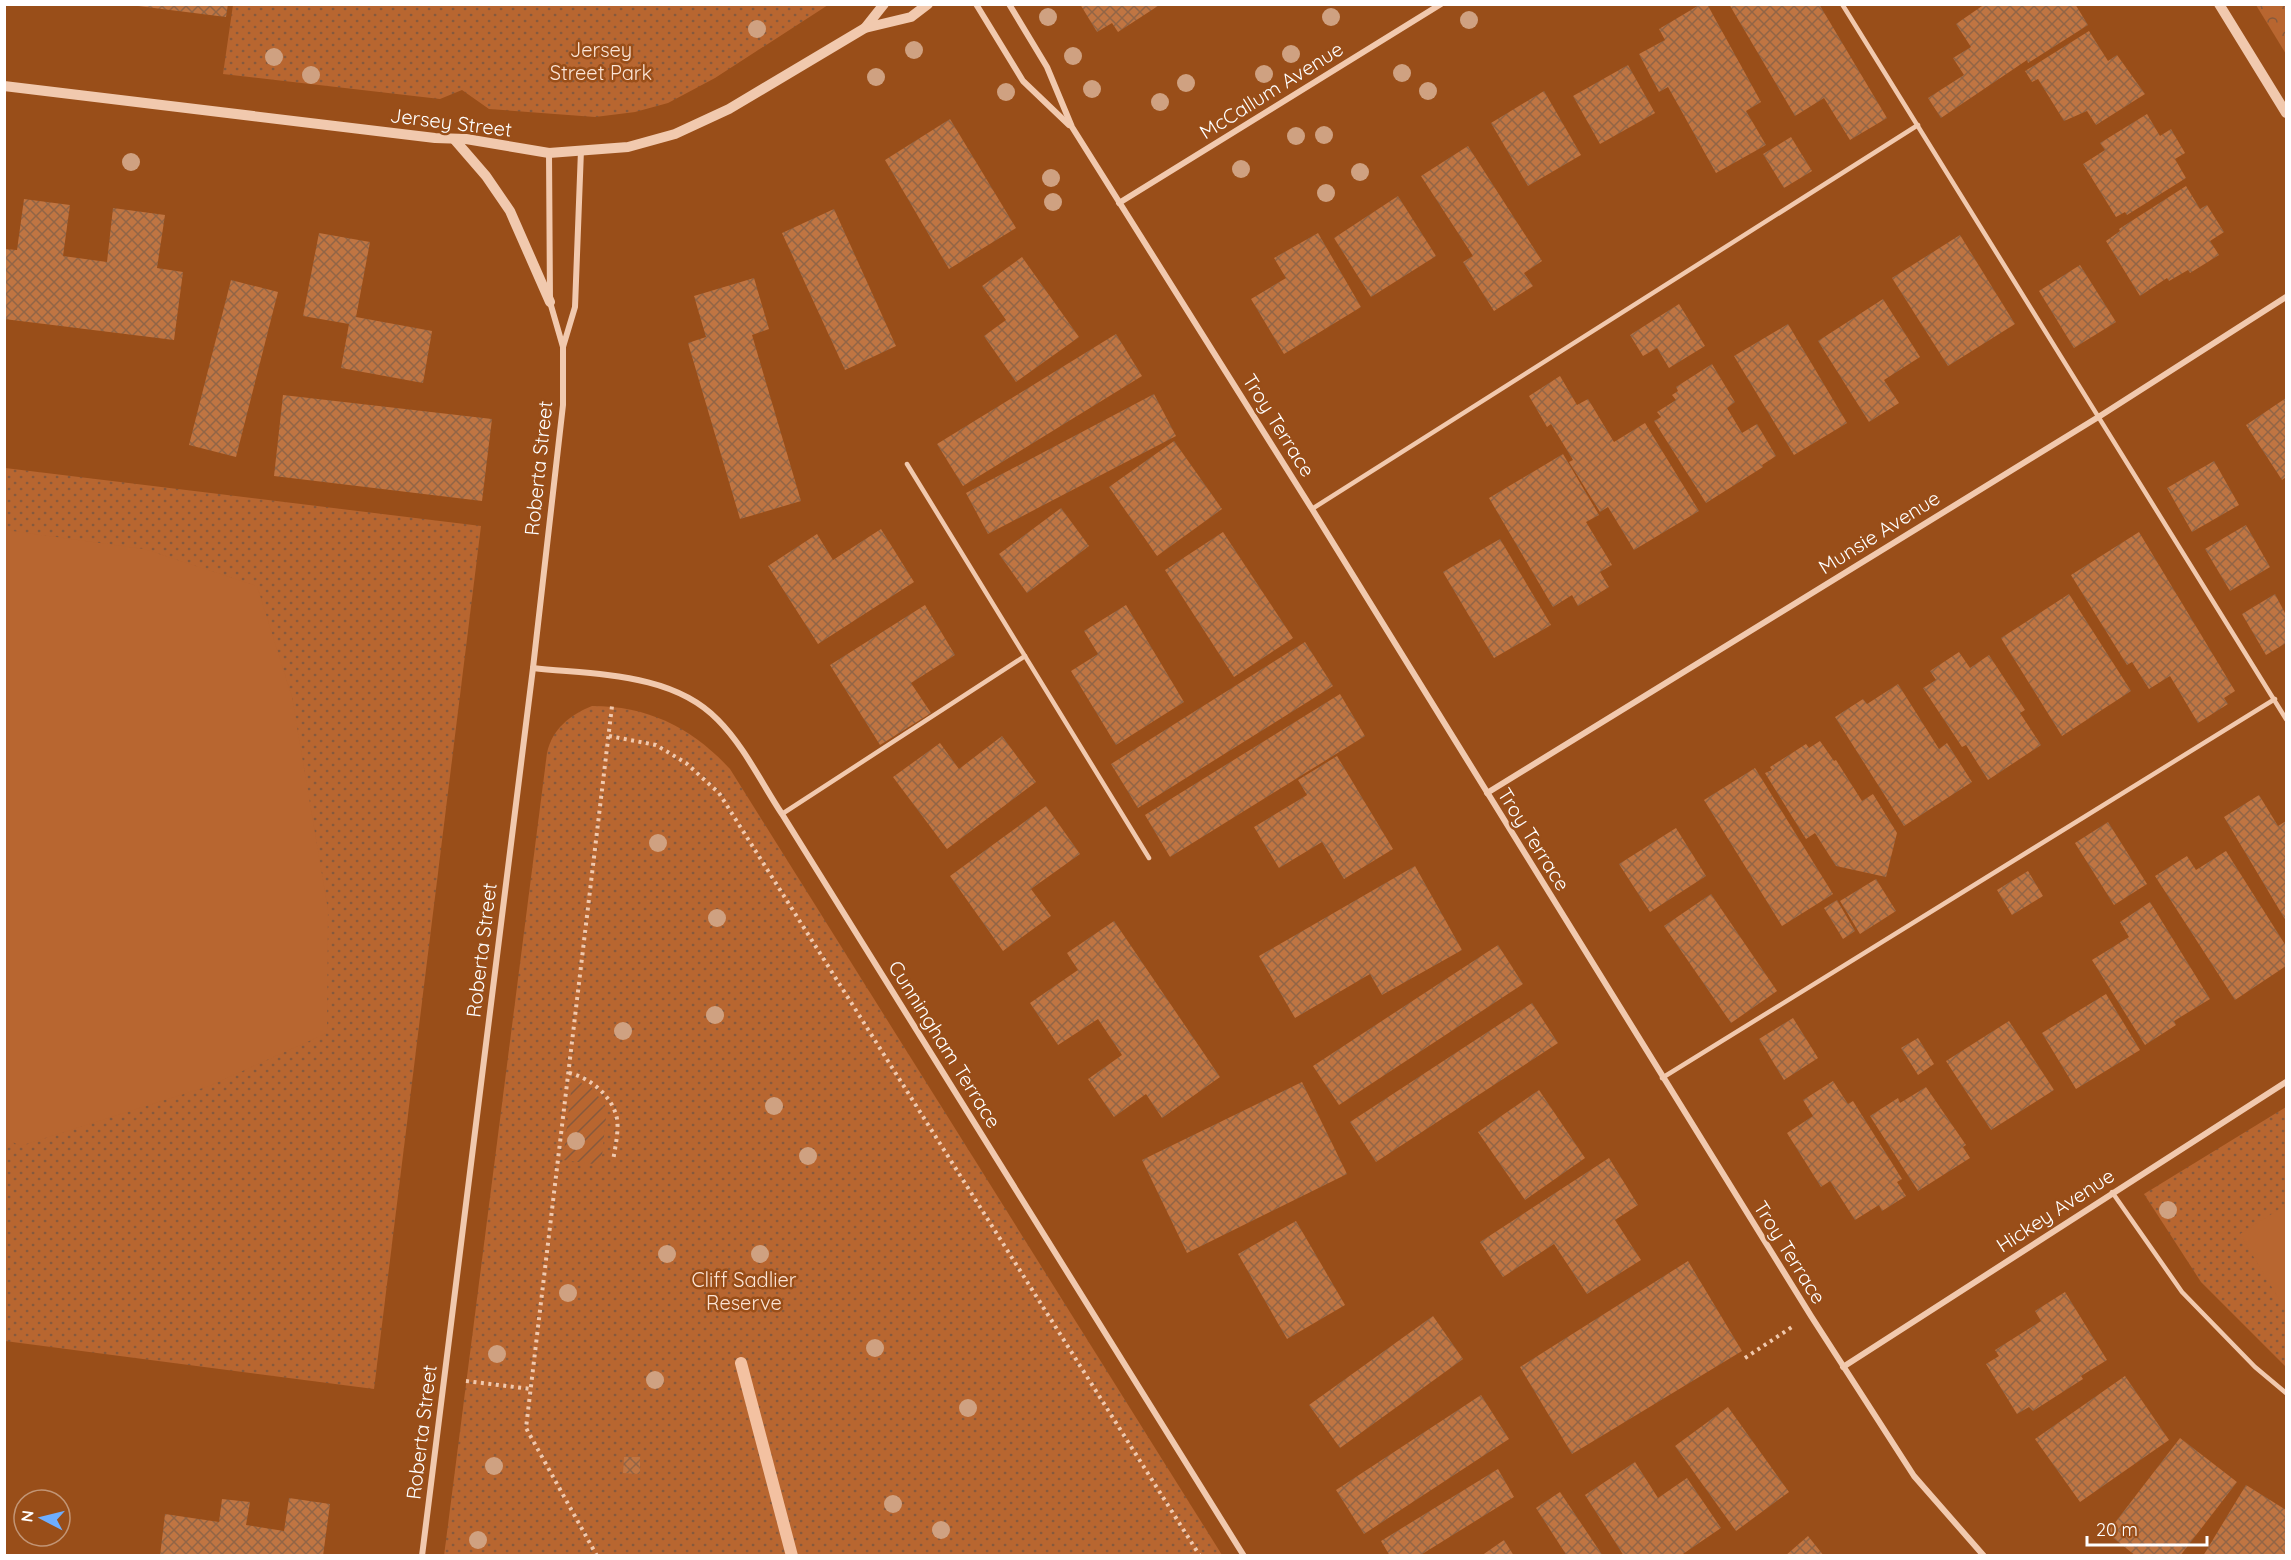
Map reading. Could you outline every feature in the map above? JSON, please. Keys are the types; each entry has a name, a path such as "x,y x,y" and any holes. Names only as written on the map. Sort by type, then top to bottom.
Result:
{"street":[{"name":"Jersey Street","path":"865,28 884,4"},
{"name":"Jersey Street","path":"4,86 454,139 549,153 628,147 675,134 729,109 865,28 911,16 928,4"},
{"name":"Troy Terrace","path":"976,4 1023,81 1072,127"},
{"name":"Troy Terrace","path":"1009,4 1047,67 1072,127 1312,509 1662,1078 1843,1367 1914,1476 1984,1556"},
{"name":"McCallum Avenue","path":"1119,203 1441,4"},
{"path":"2218,4 2286,114"},
{"path":"454,139 486,176 510,212 550,302"},
{"name":"Roberta Street","path":"563,347 575,307 581,150"},
{"name":"Roberta Street","path":"422,1556 533,668 563,405 563,347 550,302 549,153"},
{"name":"Munsie Avenue","path":"1486,793 2100,416 2286,297"},
{"name":"Cunningham Terrace","path":"533,668 643,682 674,689 693,700 718,720 782,814 1244,1556"},
{"name":"Hickey Avenue","path":"1843,1367 2286,1082"}],"lane":[{"path":"1842,4 2100,416 2286,719"},
{"path":"1312,509 1918,125"},
{"path":"907,464 1149,858"},
{"path":"782,814 1025,656"},
{"path":"1662,1078 2274,699"},
{"path":"2112,1192 2182,1292 2255,1367 2286,1393"}],"path":[{"path":"597,1556 526,1428 612,706"},
{"path":"609,736 656,745 686,763 719,793 1200,1556"},
{"path":"569,1073 589,1079 612,1104 617,1119 613,1161"},
{"path":"1745,1358 1794,1326"},
{"path":"466,1381 531,1389"}],"green space":[{"name":"Jersey Street Park","path":"233,4 828,5 715,78 668,103 635,112 595,117 489,109 462,90 440,99 223,74"},
{"path":"2256,5 2286,5 2286,54"},
{"path":"5,468 481,526 374,1389 5,1341"},
{"path":"5,530 144,549 257,586 292,697 328,910 327,1033 209,1086 20,1146 4,1137"},
{"name":"Cliff Sadlier Reserve","path":"592,706 632,710 668,722 700,742 730,769 1222,1555 444,1556 547,753 549,744 563,724 569,718"},
{"path":"572,1082 581,1082 584,1088 589,1084 607,1108 601,1165 563,1160"},
{"path":"2286,1107 2286,1367 2201,1282 2144,1194"},
{"path":"2286,1205 2286,1311 2240,1234"}],"building":[{"path":"122,4 228,4 226,17"},
{"path":"1080,4 1161,4 1118,32 1112,23 1097,32"},
{"path":"1701,4 1707,4 1761,102 1746,111 1766,145 1716,173 1668,87 1659,92 1639,54 1665,40 1659,29"},
{"path":"1729,4 1819,4 1887,118 1850,140 1824,98 1795,116"},
{"path":"1985,4 2075,4 2088,25 2028,63 2027,60 1941,118 1928,98 1964,75 1953,58 1971,47 1956,24"},
{"path":"2089,31 2108,61 2117,55 2145,94 2096,125 2087,111 2064,121 2038,79 2032,82 2025,71"},
{"path":"1628,65 1655,113 1600,144 1573,96"},
{"path":"1544,91 1581,155 1528,186 1491,123"},
{"path":"2147,114 2160,136 2171,129 2185,153 2175,159 2186,178 2127,215 2125,212 2116,217 2083,164 2105,150 2100,143"},
{"path":"950,119 1016,228 949,269 885,160"},
{"path":"1791,137 1812,171 1784,188 1763,154"},
{"path":"1468,146 1542,261 1524,273 1533,286 1494,311 1463,262 1473,256 1421,176"},
{"path":"2186,186 2200,209 2207,205 2224,232 2210,241 2219,255 2190,273 2188,270 2169,281 2167,278 2140,296 2106,241 2120,231 2119,229"},
{"path":"1398,196 1436,256 1371,297 1334,238"},
{"path":"24,199 70,205 63,256 107,262 113,208 165,215 157,268 183,272 174,340 4,319 4,249 17,250"},
{"path":"834,209 896,346 845,370 782,233"},
{"path":"319,233 370,242 356,317 432,331 423,383 341,368 349,324 303,316"},
{"path":"1318,233 1361,307 1284,354 1251,299 1286,278 1274,258"},
{"path":"1960,235 2015,324 1948,366 1892,278"},
{"path":"1022,257 1079,337 1016,382 984,336 1006,320 982,286"},
{"path":"2080,265 2116,322 2074,348 2039,291"},
{"path":"754,278 769,329 752,335 801,501 740,519 688,343 706,337 694,296"},
{"path":"231,280 278,292 236,457 189,445"},
{"path":"1883,299 1920,357 1884,380 1899,403 1869,422 1818,341"},
{"path":"1679,304 1705,346 1669,368 1657,348 1643,356 1630,335"},
{"path":"1788,324 1847,423 1794,455 1734,356"},
{"path":"1116,334 1142,376 963,486 937,444"},
{"path":"1712,364 1735,402 1727,408 1742,433 1757,424 1776,456 1762,465 1763,467 1706,503 1654,421 1661,417 1657,412 1676,400 1672,395 1678,391 1676,387"},
{"path":"1560,376 1577,405 1588,399 1614,442 1645,423 1699,511 1634,550 1608,507 1600,512 1569,462 1573,460 1551,424 1547,427 1529,396"},
{"path":"1154,394 1176,436 988,534 966,493"},
{"path":"283,395 492,419 482,501 274,476"},
{"path":"2286,398 2286,477 2282,480 2246,425"},
{"path":"1174,441 1222,509 1157,556 1109,487"},
{"path":"1563,454 1599,515 1586,522 1612,565 1600,572 1609,587 1578,606 1572,595 1553,607 1489,498"},
{"path":"2214,461 2239,505 2192,532 2167,488"},
{"path":"1061,508 1089,546 1027,593 999,554"},
{"path":"2246,525 2270,567 2230,591 2205,549"},
{"path":"881,529 914,582 818,644 768,566 817,534 833,560"},
{"path":"1223,532 1293,638 1234,677 1165,570"},
{"path":"2139,532 2235,691 2224,698 2228,704 2198,723 2170,676 2149,689 2132,662 2127,665 2071,575"},
{"path":"1500,539 1551,625 1494,658 1443,572"},
{"path":"2069,594 2131,691 2062,736 2001,638"},
{"path":"2275,594 2286,615 2286,643 2266,655 2242,614"},
{"path":"925,605 955,655 911,683 931,713 880,745 830,665"},
{"path":"1126,605 1184,702 1116,745 1071,671 1098,654 1084,631"},
{"path":"1305,642 1333,686 1138,808 1111,764"},
{"path":"1959,652 1970,668 1989,655 2025,710 2020,713 2041,745 1988,780 1966,745 1962,747 1923,688 1936,680 1930,671"},
{"path":"1898,684 1939,749 1947,743 1972,782 1904,826 1835,717 1863,699 1867,704"},
{"path":"1340,694 1365,736 1170,857 1145,815"},
{"path":"1002,736 1036,782 947,849 893,777 940,743 959,769"},
{"path":"1820,741 1834,761 1836,760 1862,801 1873,794 1897,833 1886,877 1836,866 1815,833 1806,839 1765,773 1772,770 1770,767 1806,744 1809,748"},
{"path":"1337,756 1393,849 1344,879 1322,842 1279,868 1254,827 1307,795 1298,780"},
{"path":"1755,768 1833,894 1782,926 1704,800"},
{"path":"2259,795 2278,826 2286,821 2286,921 2224,817"},
{"path":"1046,806 1080,854 1031,889 1051,916 1003,951 950,876"},
{"path":"2108,822 2147,884 2114,905 2075,843"},
{"path":"1676,828 1706,876 1650,912 1619,864"},
{"path":"2226,851 2286,946 2286,966 2235,1000 2155,876 2187,856 2196,870"},
{"path":"1415,866 1462,950 1382,995 1370,974 1295,1018 1259,956"},
{"path":"2028,871 2043,896 2012,915 1997,890"},
{"path":"1876,879 1896,911 1860,934 1840,901"},
{"path":"1711,894 1777,991 1731,1023 1664,926"},
{"path":"1837,900 1855,931 1843,939 1824,908"},
{"path":"2150,902 2210,999 2174,1021 2176,1025 2145,1045 2092,960 2129,937 2120,922"},
{"path":"1114,921 1220,1077 1162,1118 1146,1094 1114,1117 1088,1079 1122,1055 1098,1019 1058,1045 1030,1003 1078,970 1067,953"},
{"path":"1498,945 1523,984 1339,1105 1313,1066"},
{"path":"2106,994 2140,1050 2076,1089 2042,1033"},
{"path":"1532,1003 1558,1043 1376,1162 1350,1122"},
{"path":"1793,1018 1818,1058 1784,1080 1759,1039"},
{"path":"2009,1021 2054,1090 1991,1130 1946,1061"},
{"path":"1918,1038 1934,1064 1918,1075 1901,1048"},
{"path":"1833,1081 1848,1104 1853,1101 1902,1179 1897,1182 1906,1196 1882,1211 1879,1205 1855,1220 1830,1181 1821,1187 1787,1133 1813,1116 1803,1100"},
{"path":"1302,1082 1347,1174 1187,1253 1142,1160"},
{"path":"1926,1087 1966,1145 1963,1147 1970,1158 1918,1191 1870,1116 1898,1098 1900,1103"},
{"path":"1539,1090 1585,1158 1525,1200 1478,1132"},
{"path":"1609,1158 1638,1205 1615,1220 1641,1260 1587,1294 1554,1244 1503,1277 1480,1242"},
{"path":"1296,1221 1345,1305 1287,1339 1238,1254"},
{"path":"1688,1261 1742,1351 1572,1454 1520,1367"},
{"path":"2065,1292 2107,1360 2081,1376 2083,1379 2033,1411 2029,1407 2017,1414 1986,1364 1999,1356 1995,1350 2041,1321 2035,1311"},
{"path":"1433,1316 1463,1359 1340,1448 1309,1405"},
{"path":"2125,1376 2169,1440 2080,1502 2035,1439"},
{"path":"1481,1395 1509,1439 1364,1534 1336,1490"},
{"path":"1728,1407 1789,1492 1736,1531 1675,1446"},
{"path":"2180,1438 2237,1482 2180,1556 2136,1556 2107,1533"},
{"path":"624,1457 640,1457 640,1474 623,1473"},
{"path":"1635,1462 1658,1498 1687,1478 1721,1528 1680,1556 1624,1556 1585,1495"},
{"path":"1498,1469 1514,1497 1419,1556 1390,1556 1381,1541"},
{"path":"2246,1485 2286,1510 2286,1556 2203,1556"},
{"path":"1560,1492 1603,1556 1567,1556 1536,1508"},
{"path":"289,1498 330,1504 323,1556 160,1556 165,1514 219,1522 222,1499 250,1502 246,1525 284,1531"},
{"path":"1808,1536 1824,1556 1785,1556"},
{"path":"1504,1540 1514,1556 1481,1556"}],"waterway":[{"path":"741,1363 792,1556"}]}
